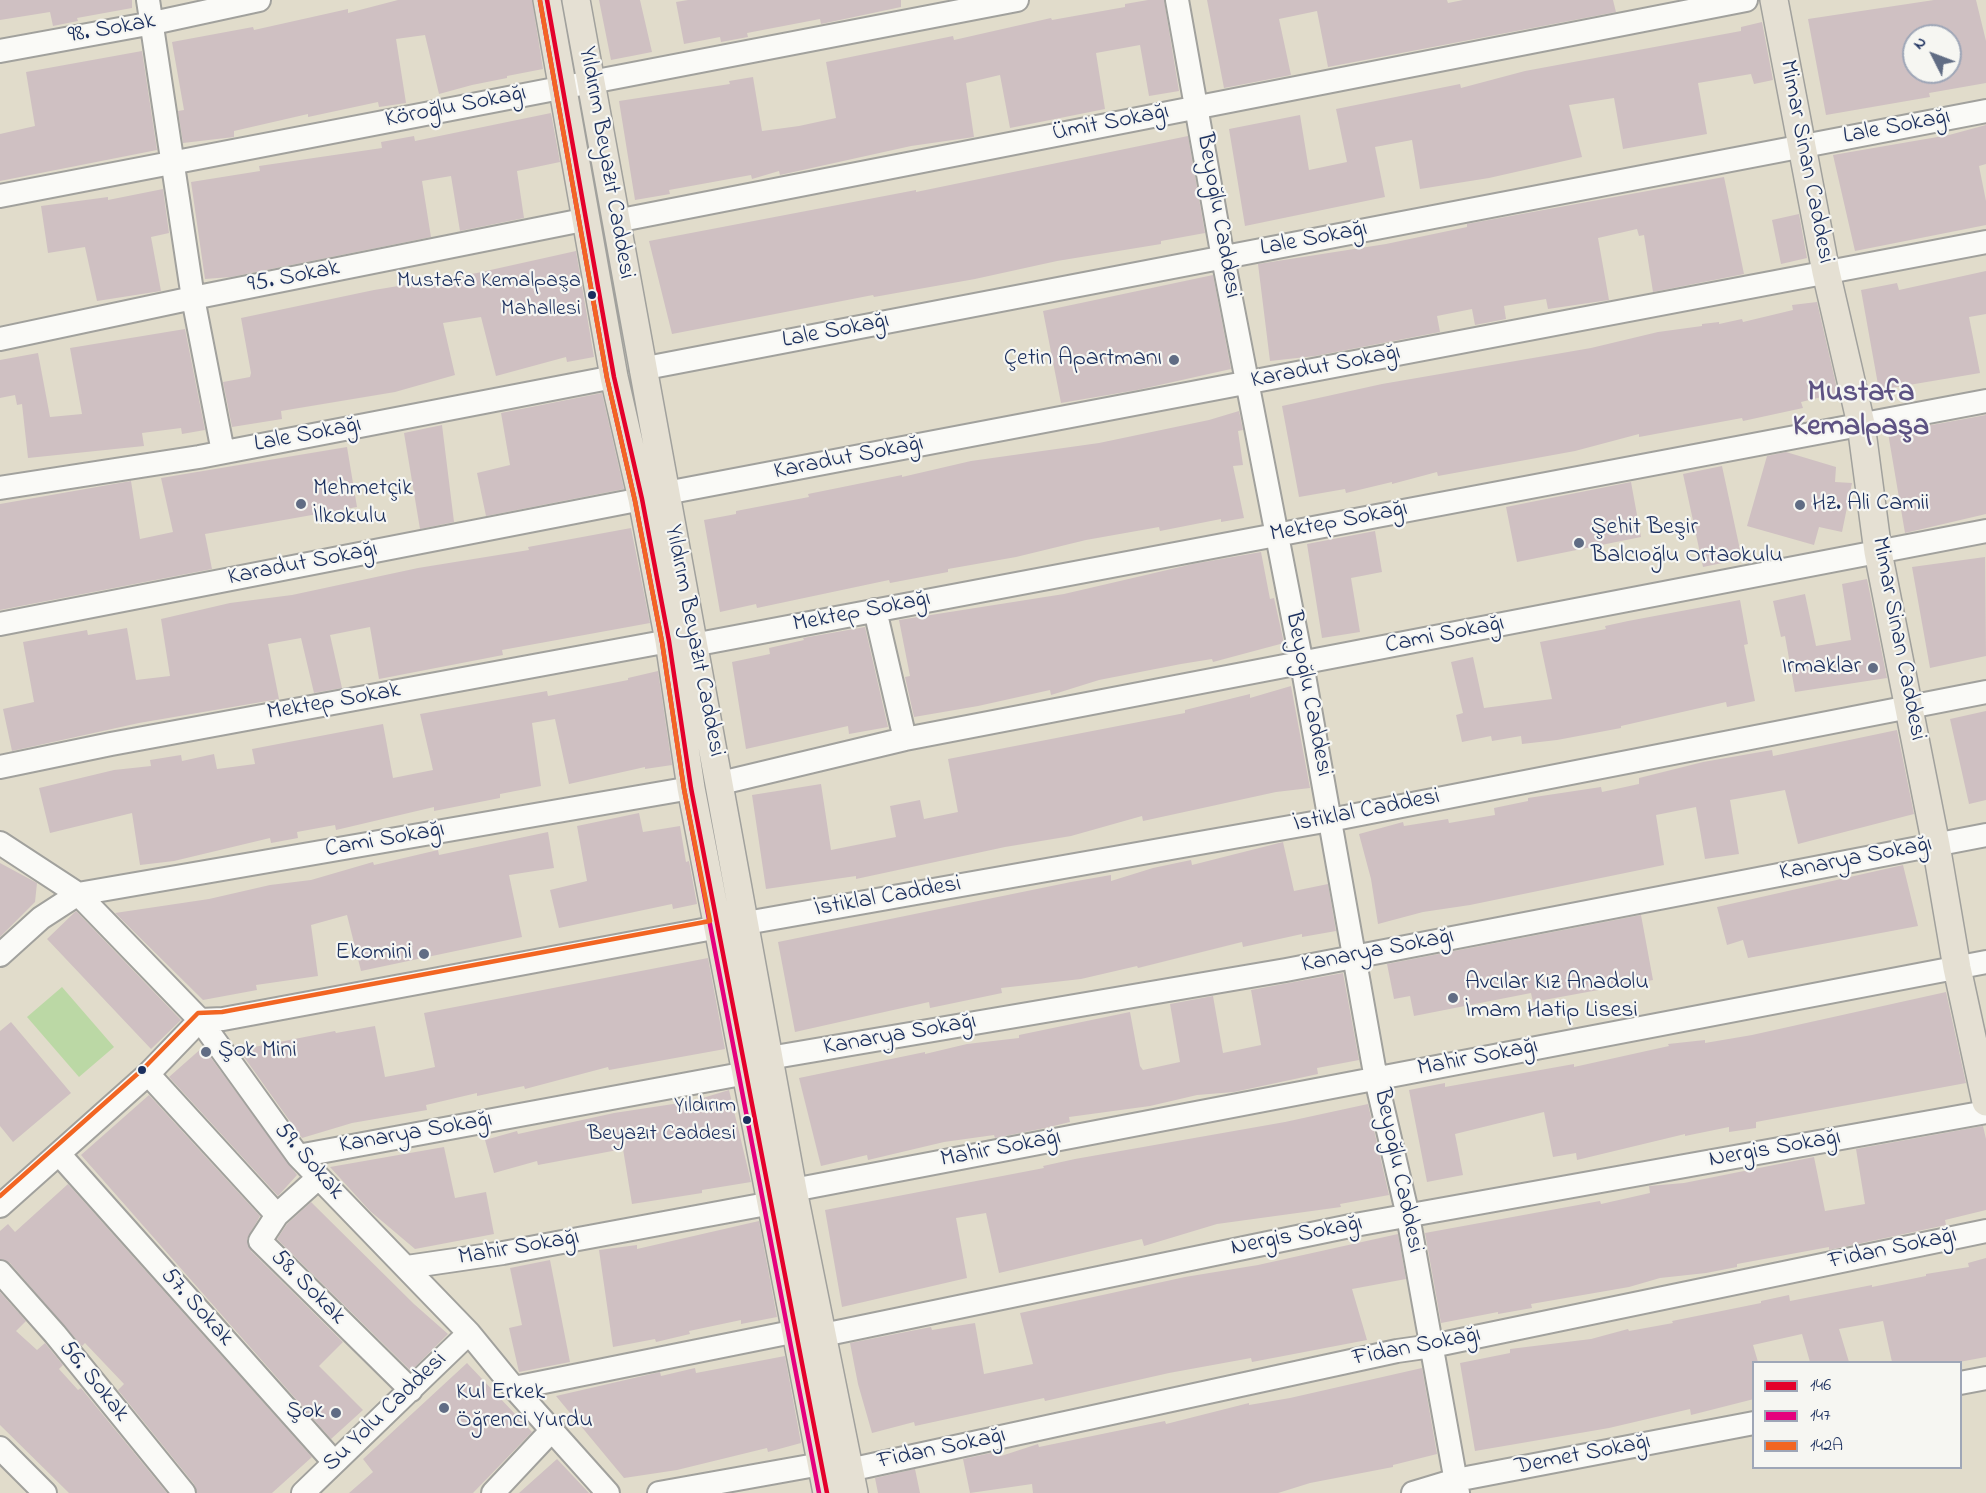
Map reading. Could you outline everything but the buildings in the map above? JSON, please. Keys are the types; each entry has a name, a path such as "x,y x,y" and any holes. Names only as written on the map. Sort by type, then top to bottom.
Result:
{"main road":[{"name":"Yıldırım Beyazıt Caddesi","path":"548,0 614,377 654,496"},
{"name":"Yıldırım Beyazıt Caddesi","path":"576,0 641,369 654,496 681,643 720,783 746,923 769,1058 782,1197"},
{"name":"Mimar Sinan Caddesi","path":"1774,0 1826,272 1862,424 1878,552 1936,845 1957,968 1986,1102"},
{"name":"Yıldırım Beyazıt Caddesi","path":"681,643 691,788 747,1073 782,1197 810,1333 851,1481"},
{"path":"719,927 746,923"},
{"name":"Yıldırım Beyazıt Caddesi","path":"810,1333 821,1464 827,1493"}],"street":[{"path":"148,0 193,298 223,452"},
{"name":"98. Sokak","path":"0,51 153,23 259,0"},
{"name":"Köroğlu Sokağı","path":"0,196 1017,0"},
{"name":"Beyoğlu Caddesi","path":"1177,0 1223,258 1249,382 1356,956 1376,1079 1408,1216 1457,1487"},
{"name":"Ümit Sokağı","path":"616,220 1746,0"},
{"name":"Lale Sokağı","path":"641,369 1986,111"},
{"name":"95. Sokak","path":"0,339 588,219"},
{"name":"Karadut Sokağı","path":"0,624 654,496 1986,242"},
{"name":"Lale Sokağı","path":"0,488 223,452 614,377"},
{"name":"Mektep Sokağı","path":"681,643 875,610 1986,401"},
{"name":"Cami Sokağı","path":"720,783 905,739 1986,531"},
{"path":"875,610 905,739"},
{"name":"Mektep Sokak","path":"0,767 111,744 681,643"},
{"name":"İstiklal Caddesi","path":"746,923 1330,820 1986,693"},
{"name":"Cami Sokağı","path":"78,894 691,788"},
{"name":"Kanarya Sokağı","path":"769,1058 1356,956 1986,835"},
{"name":"59. Sokak","path":"0,843 78,894 200,1020 298,1156 470,1333 514,1388 608,1493"},
{"path":"0,955 41,918 78,894"},
{"path":"0,1206 148,1074 200,1020 223,1018 719,927"},
{"name":"Mahir Sokağı","path":"407,1267 503,1253 1376,1079 1986,962"},
{"name":"Kanarya Sokağı","path":"298,1156 747,1073"},
{"name":"58. Sokak","path":"148,1074 277,1215 260,1241 411,1390"},
{"name":"Nergis Sokağı","path":"514,1388 810,1333 1408,1216 1986,1112"},
{"name":"57. Sokak","path":"59,1154 334,1462"},
{"path":"277,1215 318,1178"},
{"name":"Fidan Sokağı","path":"851,1481 1397,1351 1432,1346 1986,1231"},
{"name":"56. Sokak","path":"0,1272 55,1334 184,1493"},
{"name":"Su Yolu Caddesi","path":"303,1493 470,1333"},
{"path":"1962,1383 1986,1378"},
{"name":"Demet Sokağı","path":"1413,1493 1457,1487 1752,1423"},
{"path":"493,1493 553,1429"},
{"path":"0,1448 45,1493"},
{"path":"659,1493 821,1464"}],"green space":[{"path":"62,987 114,1047 79,1077 27,1017"}],"transit line":[{"name":"146","path":"547,0 614,377 642,499 669,641 691,788 827,1493"},
{"name":"147","path":"540,1 607,378 635,501 662,642 684,789 819,1493"},
{"name":"142A","path":"0,1196 143,1069 198,1013 222,1012 710,921 684,789 662,642 635,501 607,378 540,1"}],"place":[{"name":"Mustafa Kemalpaşa Mahallesi","path":"592,295"},
{"name":"Çetin Apartmanı","path":"1174,360"},
{"name":"Mehmetçik İlkokulu","path":"301,504"},
{"name":"Hz. Ali Camii","path":"1800,505"},
{"name":"Şehit Beşir Balcıoğlu Ortaokulu","path":"1579,543"},
{"name":"Irmaklar","path":"1873,668"},
{"name":"Ekomini","path":"424,954"},
{"name":"Avcılar Kız Anadolu İmam Hatip Lisesi","path":"1453,998"},
{"name":"Şok Mini","path":"206,1052"},
{"name":"Yıldırım Beyazıt Caddesi","path":"747,1120"},
{"name":"Kul Erkek Öğrenci Yurdu","path":"444,1408"},
{"name":"Şok","path":"336,1413"}],"district":[{"name":"Mustafa Kemalpaşa","path":"1861,412"}]}
